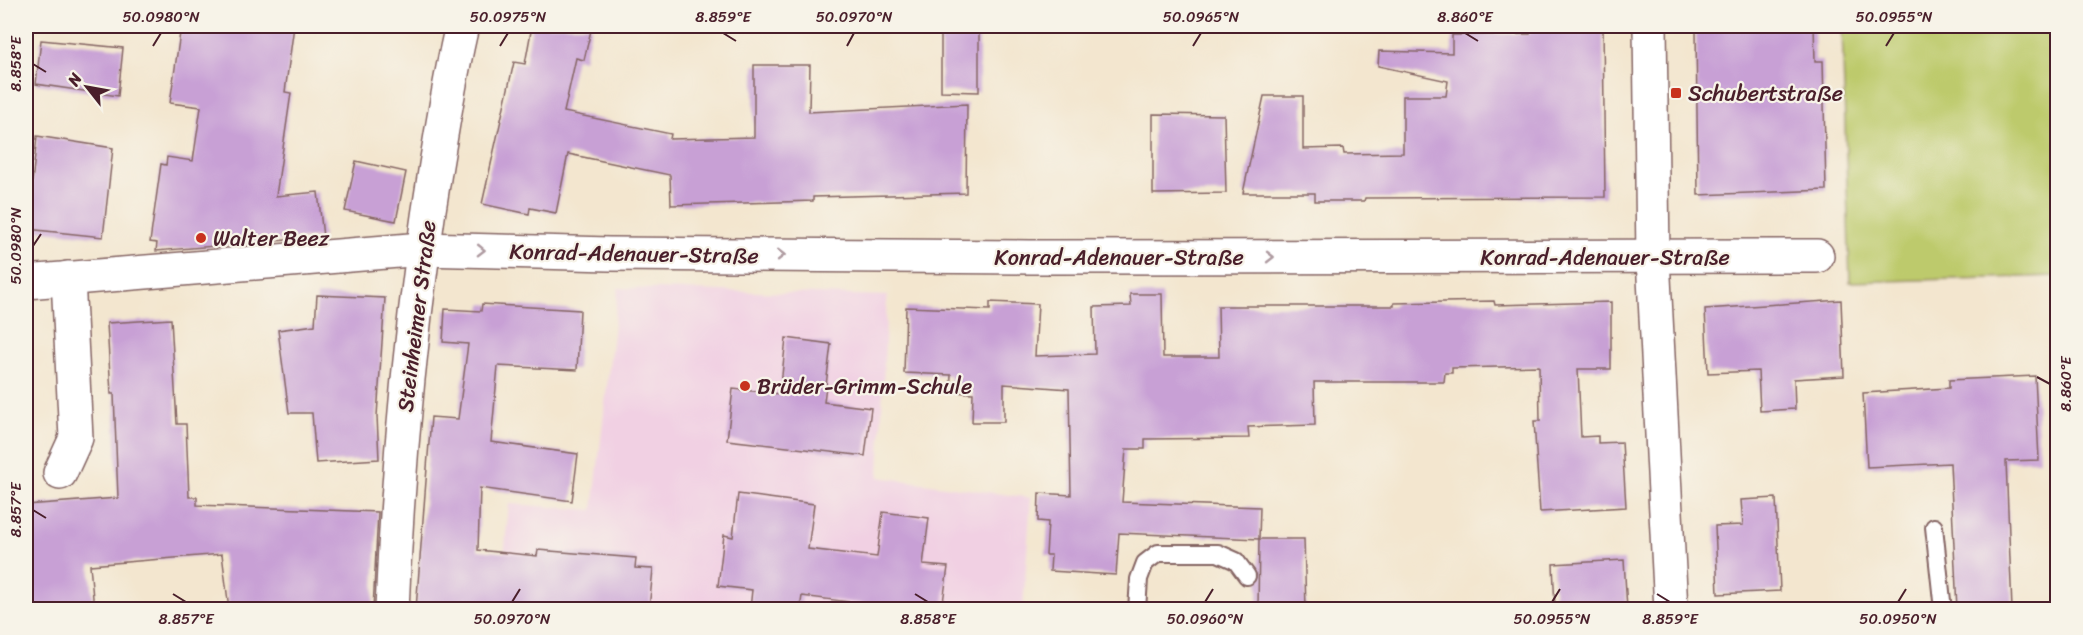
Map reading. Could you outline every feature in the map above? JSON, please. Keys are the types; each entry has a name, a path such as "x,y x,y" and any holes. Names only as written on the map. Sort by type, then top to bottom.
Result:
{"street":[{"name":"Steinheimer Straße","path":"392,609 398,479 422,249 462,26"},
{"path":"1650,26 1653,258 1671,609"},
{"name":"Konrad-Adenauer-Straße","path":"26,282 422,249 996,256 1653,258 1817,256"},
{"path":"60,473 76,438 68,278"}],"lane":[{"path":"1934,527 1943,609"},
{"path":"1137,609 1139,579 1145,563 1158,553 1218,553 1236,561 1247,576"}],"shaded area":[{"name":"Brüder-Grimm-Schule","path":"618,288 887,296 879,477 1031,498 1023,609 499,610 509,504 593,510"}],"green space":[{"path":"1842,26 2057,26 2057,276 1850,282"}],"building":[{"path":"181,26 294,26 285,92 291,93 276,196 318,192 323,237 156,251 157,243 150,242 161,164 166,165 167,157 193,161 201,107 170,103"},
{"path":"532,26 592,26 584,60 576,58 564,112 671,134 670,139 754,137 754,65 810,65 809,112 967,104 966,193 813,197 813,201 671,205 670,175 568,154 556,213 530,208 529,214 482,204 514,62 525,64"},
{"path":"1530,26 1603,26 1605,197 1365,198 1364,201 1315,201 1315,193 1243,193 1264,96 1303,96 1303,149 1343,148 1344,154 1403,153 1403,96 1446,96 1448,81 1378,66 1379,51 1452,53 1452,35 1530,34"},
{"path":"1703,26 1814,26 1815,61 1823,61 1826,190 1698,195 1696,30 1703,30"},
{"path":"941,28 979,28 979,92 941,91"},
{"path":"41,40 123,48 118,96 36,84"},
{"path":"1153,114 1224,115 1226,193 1153,194"},
{"path":"37,136 113,148 103,237 27,229"},
{"path":"356,161 406,172 396,221 345,211"},
{"path":"1130,294 1162,294 1163,357 1219,357 1218,306 1394,306 1394,303 1494,301 1495,305 1611,302 1611,369 1578,369 1581,437 1598,436 1598,443 1622,442 1626,507 1540,512 1534,421 1540,421 1539,366 1452,368 1452,373 1445,373 1444,382 1314,382 1315,425 1248,427 1249,438 1145,439 1145,449 1126,449 1122,502 1260,507 1259,539 1119,533 1116,575 1050,571 1051,555 1046,555 1048,522 1038,521 1039,493 1071,495 1069,389 1004,384 1004,422 972,422 973,393 950,392 951,375 904,373 906,307 990,310 990,302 1038,304 1035,356 1095,354 1094,307 1131,306"},
{"path":"317,295 385,298 377,416 379,459 316,463 312,413 289,413 278,330 315,325"},
{"path":"1841,300 1844,376 1794,379 1795,409 1760,411 1758,371 1708,373 1705,309"},
{"path":"482,304 580,310 577,370 498,366 491,442 578,454 572,501 480,488 478,550 537,556 538,550 636,558 635,568 653,569 649,609 416,609 431,417 458,419 468,344 443,342 445,309 481,311"},
{"path":"171,319 177,424 186,424 189,497 197,497 197,505 378,512 373,609 229,609 222,554 90,565 94,609 26,609 26,505 118,498 114,394 111,394 107,323"},
{"path":"786,338 831,344 824,402 871,408 865,456 727,440 733,389 780,394"},
{"path":"2035,376 2039,460 2006,461 2012,609 1957,609 1950,463 1867,467 1863,393 1949,388 1949,380"},
{"path":"738,494 814,504 808,549 877,557 883,512 929,518 923,565 948,567 942,609 889,609 890,607 802,596 800,609 750,609 752,590 718,586 724,535 733,537"},
{"path":"1776,498 1780,591 1718,594 1715,526 1743,525 1741,500"},
{"path":"1259,539 1304,539 1306,609 1258,609"},
{"path":"1624,560 1627,609 1555,609 1553,564"}],"place":[{"name":"Schubertstraße","path":"1676,93"},
{"name":"Walter Beez","path":"201,238"},
{"name":"Brüder-Grimm-Schule","path":"745,386"}]}
